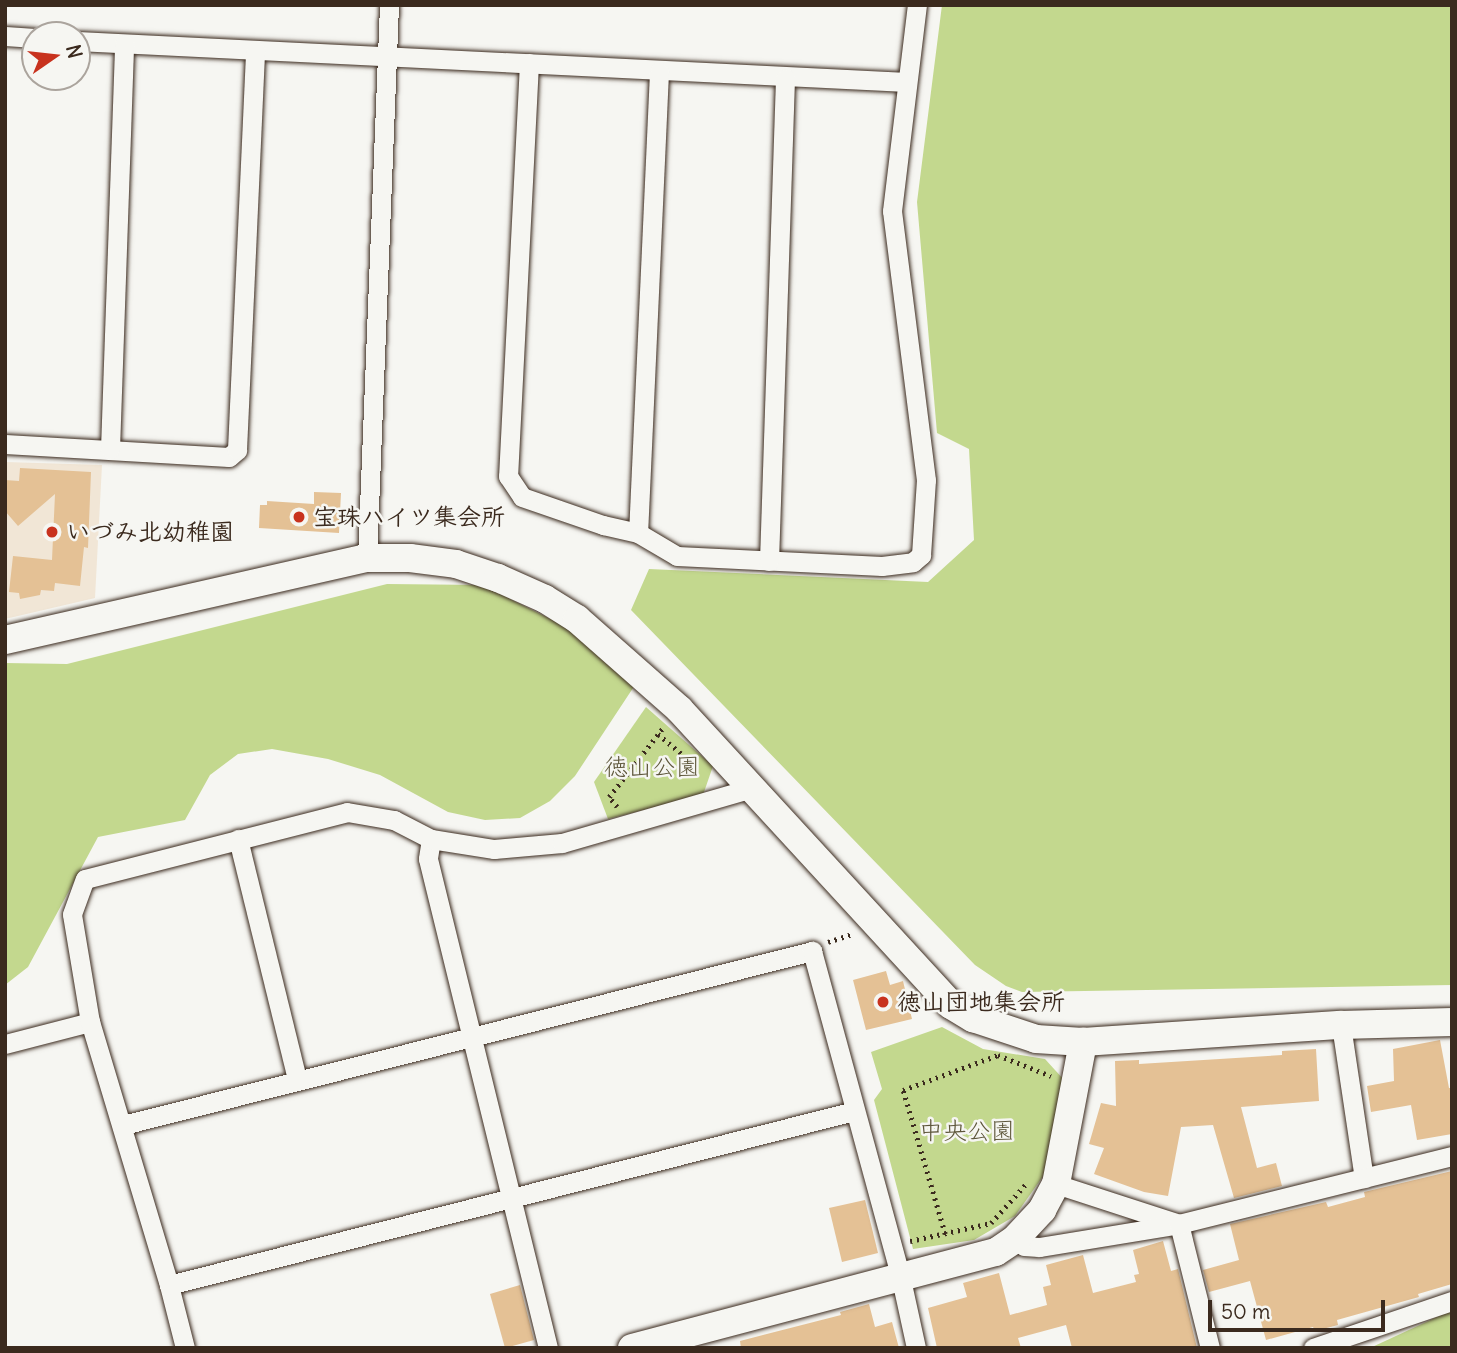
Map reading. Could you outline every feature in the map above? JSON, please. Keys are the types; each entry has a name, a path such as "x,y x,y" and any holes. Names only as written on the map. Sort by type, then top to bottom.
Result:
{"street":[{"path":"367,558 389,5"},
{"path":"529,63 508,476 522,497 603,525 638,533 677,556 882,566 913,562 921,555 926,480 892,211 917,5"},
{"path":"91,42 387,55 659,72 907,82"},
{"path":"110,449 124,44"},
{"path":"5,444 229,457 237,450 255,50"},
{"path":"638,533 659,72"},
{"path":"769,561 785,78"},
{"path":"5,639 367,558 410,558 456,564 498,578 545,599 578,619 679,709 951,1005 997,1028 1036,1039 1083,1042 1341,1025 1452,1022"},
{"path":"185,1348 123,1125 90,1021 72,914 85,879 347,812 394,820 431,839 494,849 562,844 752,788"},
{"path":"238,839 297,1080"},
{"path":"431,839 428,859 513,1196 548,1348"},
{"path":"123,1125 812,951 901,1279 916,1348"},
{"path":"5,1044 90,1021"},
{"path":"1341,1025 1364,1178"},
{"path":"632,1348 996,1252 1014,1239 1042,1210 1044,1180 1083,1042"},
{"path":"169,1285 854,1111"},
{"path":"1014,1239 1024,1246 1039,1247 1179,1224 1452,1156"},
{"path":"1044,1180 1179,1224"},
{"path":"1179,1224 1210,1348"},
{"path":"1313,1348 1452,1301"}],"path":[{"path":"621,813 609,797 679,709"},
{"path":"812,951 821,944 861,932"},
{"path":"945,1234 903,1090 998,1055 1056,1078"},
{"path":"892,1245 991,1223 1044,1180"}],"shaded area":[{"name":"いづみ北幼稚園","path":"5,462 102,465 95,598 5,619"}],"green space":[{"path":"942,5 1452,5 1452,985 1022,992 1006,986 975,965 631,610 649,569 928,582 974,540 969,449 937,433 917,202"},
{"path":"387,584 482,585 593,640 635,685 575,776 550,801 520,818 485,820 448,812 380,775 328,759 272,749 238,754 210,775 185,820 98,837 28,967 5,985 5,663 67,664"},
{"name":"徳山公園","path":"646,707 713,766 703,795 608,819 594,782"},
{"name":"中央公園","path":"942,1027 983,1049 1045,1059 1065,1081 1044,1175 1015,1216 974,1240 913,1249 874,1100 882,1089 871,1052"},
{"path":"1452,1310 1452,1348 1370,1348"}],"building":[{"path":"20,468 91,472 88,548 84,547 80,586 55,583 54,591 41,590 40,595 20,599 19,593 9,592 13,556 52,560 55,494 18,526 5,511 5,480 19,481"},
{"name":"宝珠ハイツ集会所","path":"314,492 341,493 339,533 259,528 260,505 267,505 267,501 314,504"},
{"name":"徳山団地集会所","path":"886,971 890,985 903,981 912,1019 866,1030 853,980"},
{"path":"1440,1040 1449,1088 1452,1088 1452,1134 1417,1140 1411,1105 1371,1112 1367,1086 1394,1081 1393,1049"},
{"path":"1316,1049 1319,1101 1241,1107 1257,1168 1276,1163 1282,1186 1234,1198 1213,1125 1181,1127 1168,1196 1144,1192 1094,1174 1104,1148 1089,1144 1101,1103 1116,1106 1115,1061 1139,1060 1139,1064 1282,1055 1282,1051"},
{"path":"1452,1171 1452,1284 1418,1294 1419,1297 1337,1320 1338,1325 1315,1331 1313,1327 1266,1340 1250,1281 1209,1292 1203,1270 1239,1260 1230,1224 1326,1202 1328,1207 1365,1197 1364,1192"},
{"path":"865,1200 878,1253 842,1262 829,1208"},
{"path":"1163,1241 1171,1271 1178,1269 1197,1348 1072,1348 1066,1325 1018,1338 1021,1348 937,1348 928,1308 967,1297 963,1283 999,1273 1010,1315 1047,1305 1043,1287 1051,1285 1046,1265 1083,1255 1093,1293 1136,1282 1134,1275 1139,1274 1133,1250"},
{"path":"520,1285 534,1340 505,1348 490,1294"},
{"path":"869,1304 875,1327 892,1322 899,1348 741,1348 740,1341 841,1315 840,1312"}],"place":[{"name":"宝珠ハイツ集会所","path":"299,517"},
{"name":"いづみ北幼稚園","path":"52,532"},
{"name":"徳山団地集会所","path":"883,1002"}]}
